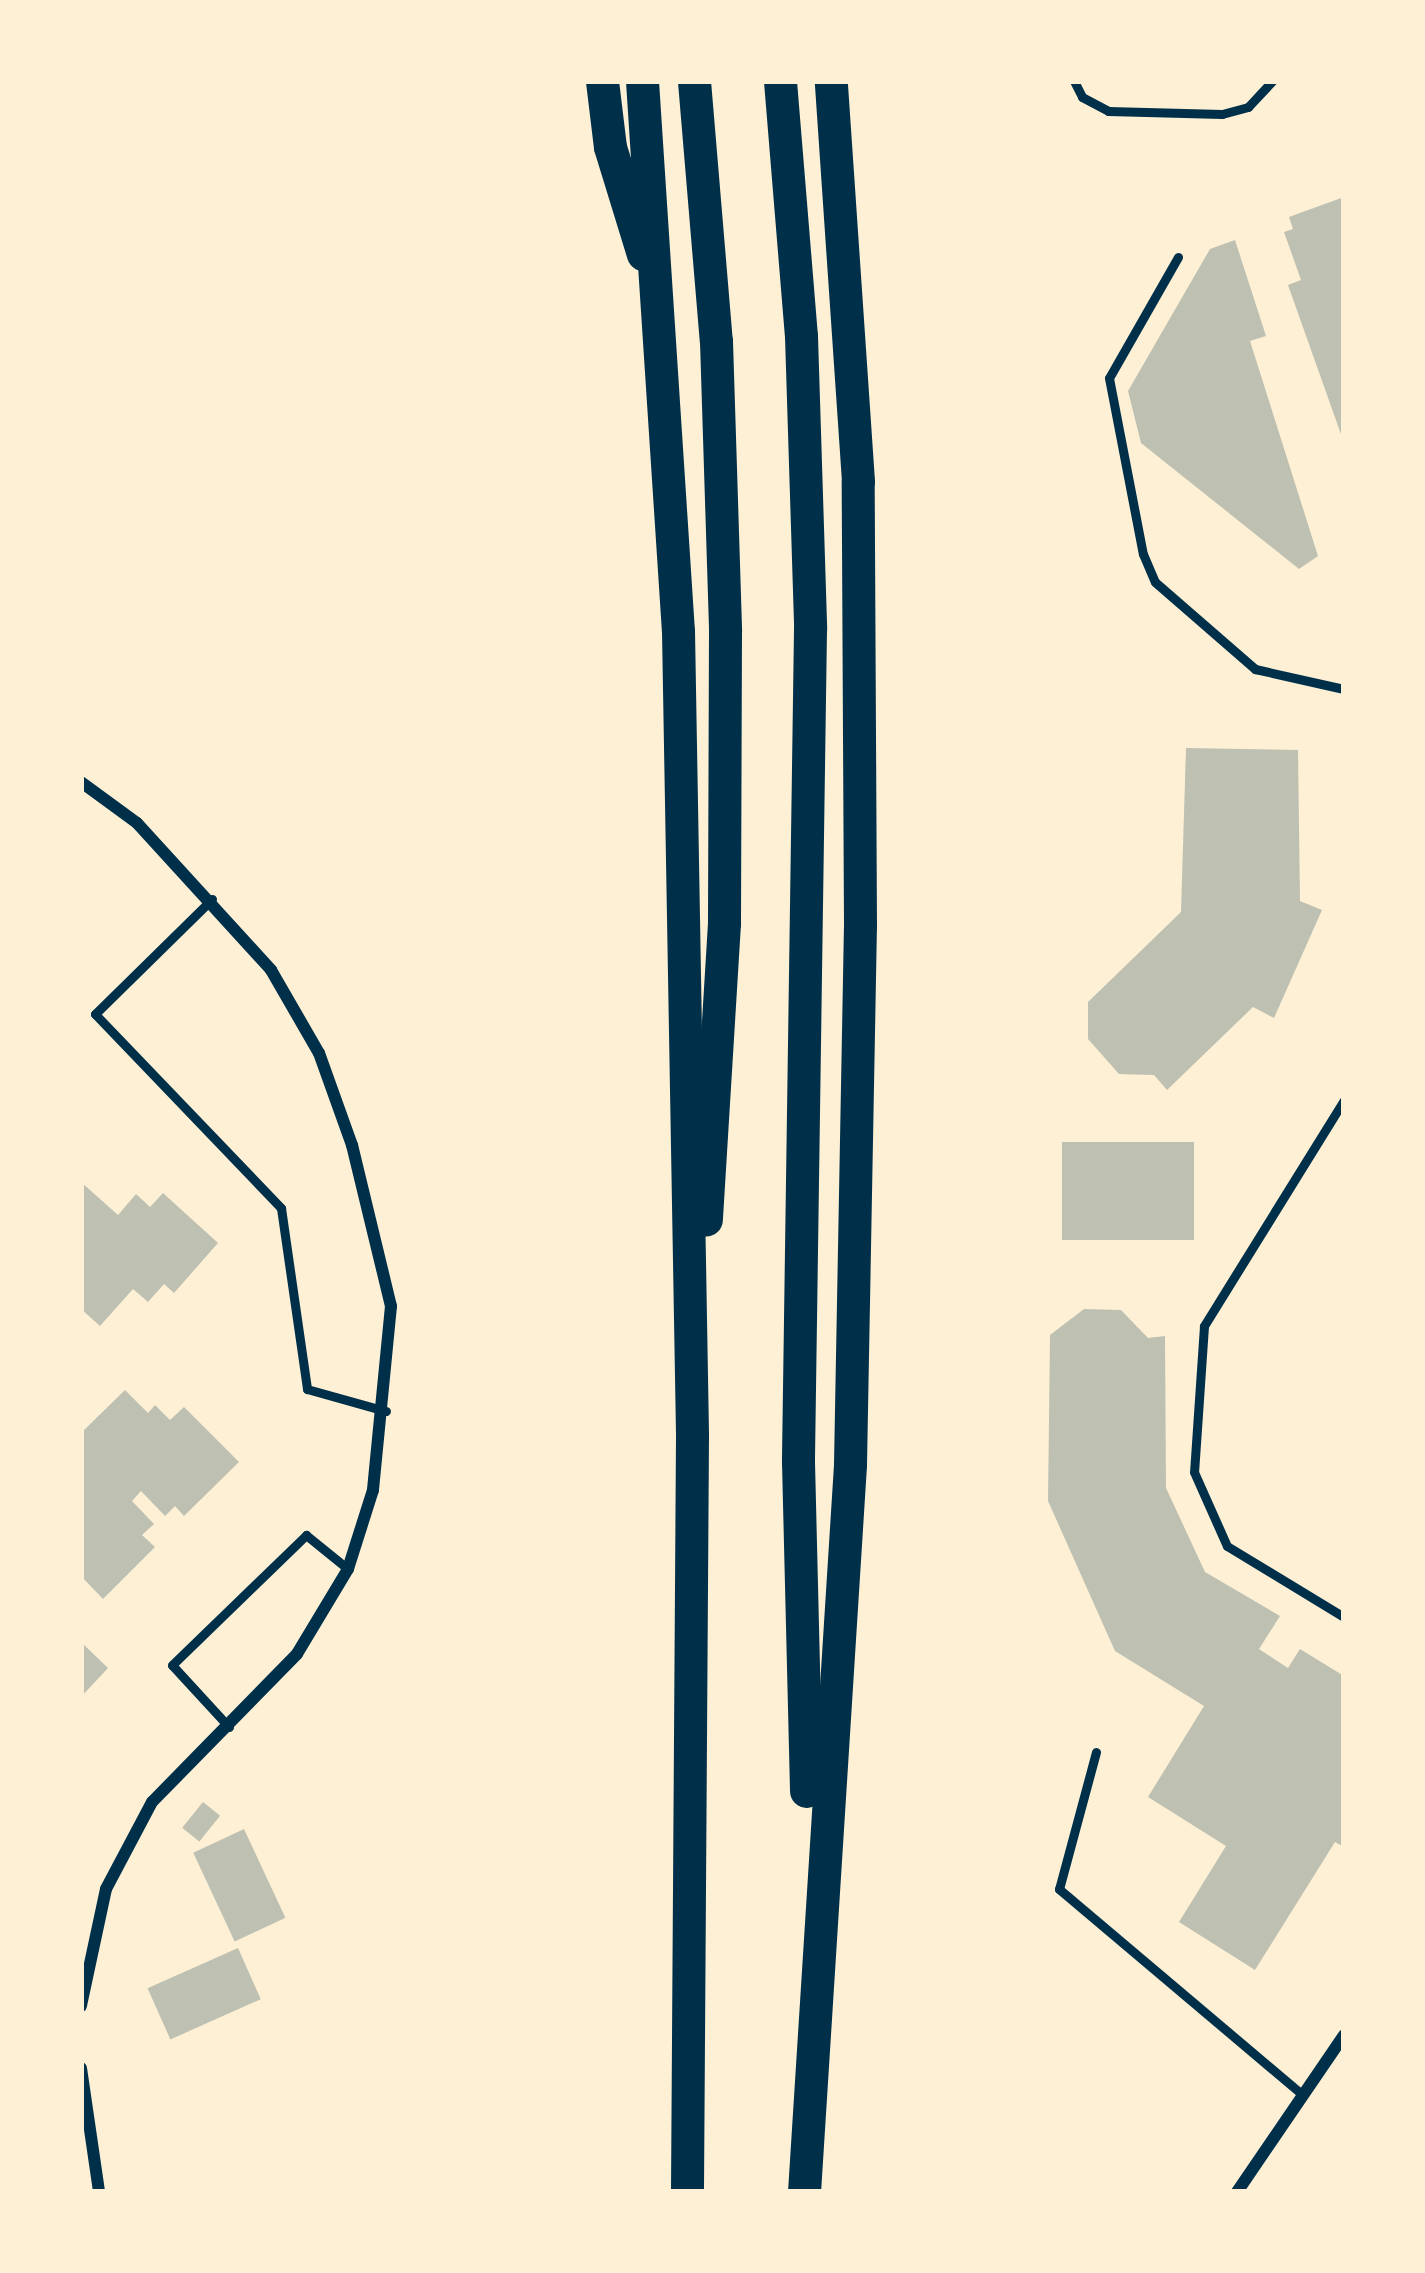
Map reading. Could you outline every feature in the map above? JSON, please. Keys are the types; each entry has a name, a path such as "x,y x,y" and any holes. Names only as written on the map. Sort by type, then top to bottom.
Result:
{"highway":[{"path":"602,81 610,147 661,310"},
{"path":"642,81 661,310 678,631 692,1436 687,2192"},
{"path":"692,1436 724,923 725,652 716,341 694,81"},
{"path":"780,81 801,336 810,629 798,1462 811,1978"},
{"path":"804,2192 811,1978 850,1463 861,904 858,481 832,81"}],"street":[{"path":"81,782 137,824 212,899 271,970 319,1053 352,1145 391,1306 386,1411 373,1490 348,1569 297,1654 231,1729 152,1802 106,1888 81,2006"},
{"path":"1237,2192 1344,2035"},
{"path":"81,2068 99,2192"}],"lane":[{"path":"1074,81 1082,97 1108,111 1222,114 1248,106 1272,81"},
{"path":"1178,256 1109,378 1143,554 1155,582 1256,669 1344,689"},
{"path":"212,899 95,1014 280,1208 308,1389 386,1411"},
{"path":"1344,1100 1204,1326 1194,1472 1227,1546 1344,1617"},
{"path":"231,1729 172,1665 306,1535 348,1569"},
{"path":"1096,1752 1059,1889 1303,2095"}],"building":[{"path":"1344,197 1343,440 1288,285 1301,280 1284,232 1293,229 1289,217"},
{"path":"1235,240 1266,336 1250,341 1318,556 1299,569 1141,443 1128,391 1210,249"},
{"path":"1186,748 1298,750 1300,901 1322,910 1274,1018 1253,1007 1167,1090 1154,1075 1119,1074 1088,1039 1088,1002 1181,912"},
{"path":"1062,1142 1194,1142 1194,1240 1062,1240"},
{"path":"81,1182 118,1215 136,1194 150,1207 163,1193 218,1243 174,1293 164,1284 148,1302 133,1289 100,1326 81,1309"},
{"path":"1084,1309 1121,1310 1148,1338 1165,1336 1166,1488 1205,1572 1280,1616 1259,1649 1288,1668 1300,1649 1344,1676 1344,1847 1335,1842 1255,1970 1179,1922 1226,1846 1148,1797 1204,1706 1115,1651 1048,1501 1050,1335"},
{"path":"125,1390 148,1413 155,1405 170,1420 184,1407 239,1462 184,1516 175,1506 165,1516 141,1491 132,1501 154,1524 142,1535 155,1547 103,1599 81,1576 81,1433"},
{"path":"81,1642 108,1668 81,1697"},
{"path":"203,1802 220,1816 199,1841 182,1828"},
{"path":"244,1829 285,1918 235,1941 193,1853"},
{"path":"238,1948 261,1999 170,2039 148,1988"}]}
